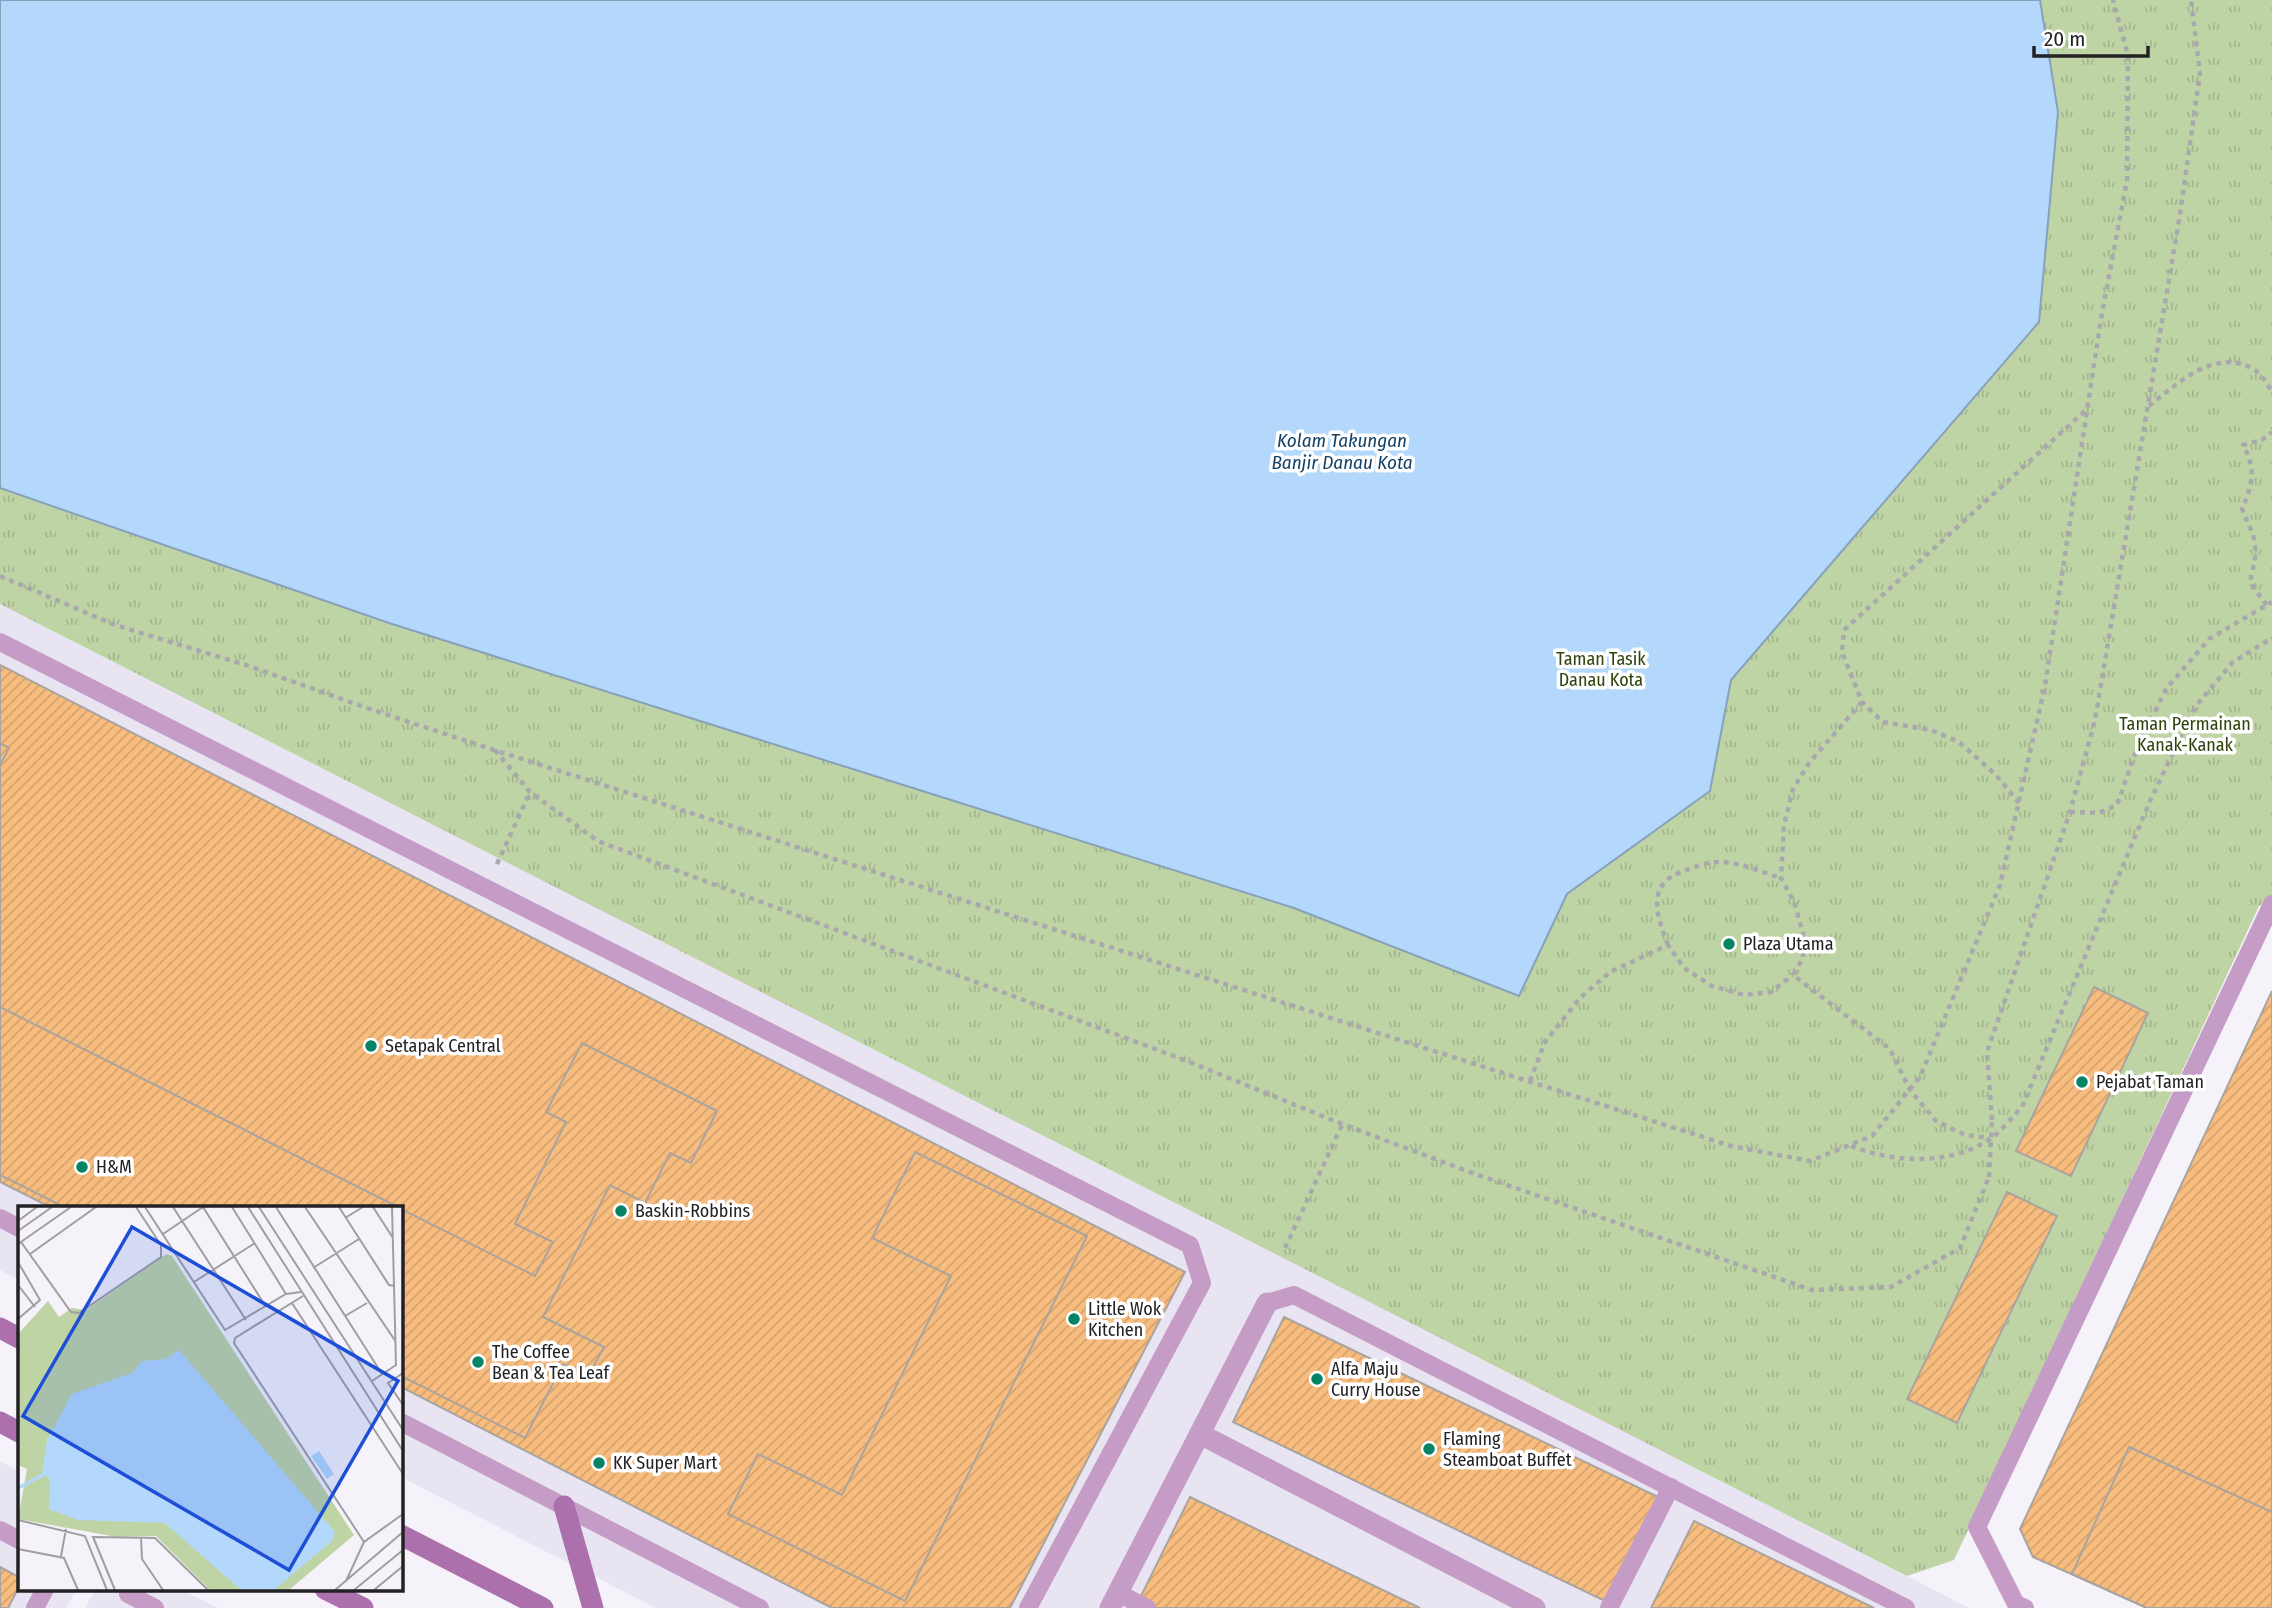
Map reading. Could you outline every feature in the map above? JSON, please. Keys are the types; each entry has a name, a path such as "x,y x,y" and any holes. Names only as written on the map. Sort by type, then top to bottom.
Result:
{"main road":[{"path":"0,1328 18,1337"},
{"path":"0,1422 18,1431"},
{"path":"564,1506 593,1608"},
{"path":"402,1536 542,1608"},
{"path":"327,1590 363,1608"}],"street":[{"path":"1114,1600 1267,1303"},
{"path":"1200,1434 1535,1608"}],"lane":[{"path":"0,642 1190,1245 1202,1283 1028,1608"},
{"path":"2025,1608 2016,1604 1977,1527 2272,904"},
{"path":"0,1218 18,1227"},
{"path":"1267,1303 1294,1295 1906,1608"},
{"path":"402,1423 760,1608"},
{"path":"1609,1608 1671,1487"},
{"path":"0,1530 18,1539"},
{"path":"35,1608 44,1590"},
{"path":"127,1597 155,1608"},
{"path":"1114,1600 1147,1608"}],"path":[{"path":"0,576 115,625 249,666 494,750 1731,1146 1810,1161 1871,1136 1920,1077 2000,885 2045,686 2101,319 2127,180 2128,56 2113,0"},
{"path":"494,750 530,792 598,841 1186,1061 1475,1174 1812,1290 1891,1287 1960,1248 1989,1177 1992,1120 1987,1052 2070,812 2095,720 2180,214 2200,73 2191,0"},
{"path":"2148,407 2193,371 2228,361 2256,370 2272,391"},
{"path":"2019,803 1996,775 1959,742 1931,730 1883,722 1862,702 1842,652 1844,630 2087,410"},
{"path":"2070,812 2099,813 2117,805 2135,754 2166,689 2209,639 2270,603 2251,585 2255,546 2242,508 2250,492 2253,476 2250,458 2243,445 2262,440 2272,432"},
{"path":"1850,1145 1872,1154 1949,1158 1992,1138 2022,1107 2150,801 2195,707 2233,662 2272,638"},
{"path":"1780,878 1742,866 1718,862 1677,873 1663,882 1656,897 1658,919 1668,945 1684,968 1712,985 1744,995 1771,992 1794,975 1803,958 1804,933 1794,902 1780,878 1784,825 1793,789 1809,763 1862,702"},
{"path":"486,889 530,792"},
{"path":"1530,1081 1545,1042 1580,998 1610,972 1668,945"},
{"path":"1794,975 1891,1049 1909,1090 1936,1121 1965,1135 1992,1138"},
{"path":"1286,1248 1342,1124"}],"shaded area":[{"name":"Setapak Central","path":"0,594 1969,1608 656,1608 402,1478 402,1206 18,1206 18,1279 0,1270"},
{"path":"0,1461 18,1470 18,1590 76,1590 66,1608 0,1608"},
{"path":"95,1590 182,1590 218,1608 85,1608"}],"green space":[{"name":"Taman Tasik Danau Kota","path":"0,0 2272,0 2272,901 2259,906 1954,1560 1907,1576 0,604"}],"water":[{"name":"Kolam Takungan Banjir Danau Kota","path":"0,0 2040,0 2058,112 2039,322 1731,680 1710,791 1567,894 1519,996 1294,908 389,623 0,488"}],"building":[{"name":"Setapak Central","path":"0,665 1185,1272 1010,1608 832,1608 402,1388 402,1206 48,1206 0,1182"},
{"path":"0,743 9,748 0,765"},
{"name":"Pejabat Taman","path":"2094,987 2148,1013 2071,1176 2016,1151"},
{"path":"2272,991 2272,1608 2147,1608 2033,1557 2020,1529"},
{"path":"0,1007 396,1206 62,1206 0,1175"},
{"path":"582,1043 717,1111 691,1163 670,1153 645,1203 610,1185 543,1317 604,1347 588,1376 563,1364 525,1438 402,1376 402,1210 535,1276 553,1242 515,1224 566,1122 546,1112"},
{"path":"915,1152 1087,1236 905,1601 728,1514 758,1454 842,1495 951,1276 872,1238"},
{"path":"2007,1192 2057,1216 1957,1423 1907,1399"},
{"path":"1284,1317 1658,1497 1607,1602 1233,1422"},
{"path":"2129,1447 2272,1512 2272,1608 2147,1608 2072,1574"},
{"path":"1190,1497 1420,1608 1151,1608 1138,1602"},
{"path":"1694,1521 1874,1608 1651,1608"},
{"path":"0,1567 18,1576 18,1589 8,1608 0,1608"}],"place":[{"name":"Plaza Utama","path":"1729,944"},
{"name":"Setapak Central","path":"371,1046"},
{"name":"Pejabat Taman","path":"2082,1082"},
{"name":"H&M","path":"82,1167"},
{"name":"Baskin-Robbins","path":"621,1211"},
{"name":"Little Wok Kitchen","path":"1074,1319"},
{"name":"The Coffee Bean & Tea Leaf","path":"478,1362"},
{"name":"Alfa Maju Curry House","path":"1317,1379"},
{"name":"Flaming Steamboat Buffet","path":"1429,1449"},
{"name":"KK Super Mart","path":"599,1463"}],"park label":[{"name":"Taman Permainan Kanak-Kanak","path":"2185,734"}]}
